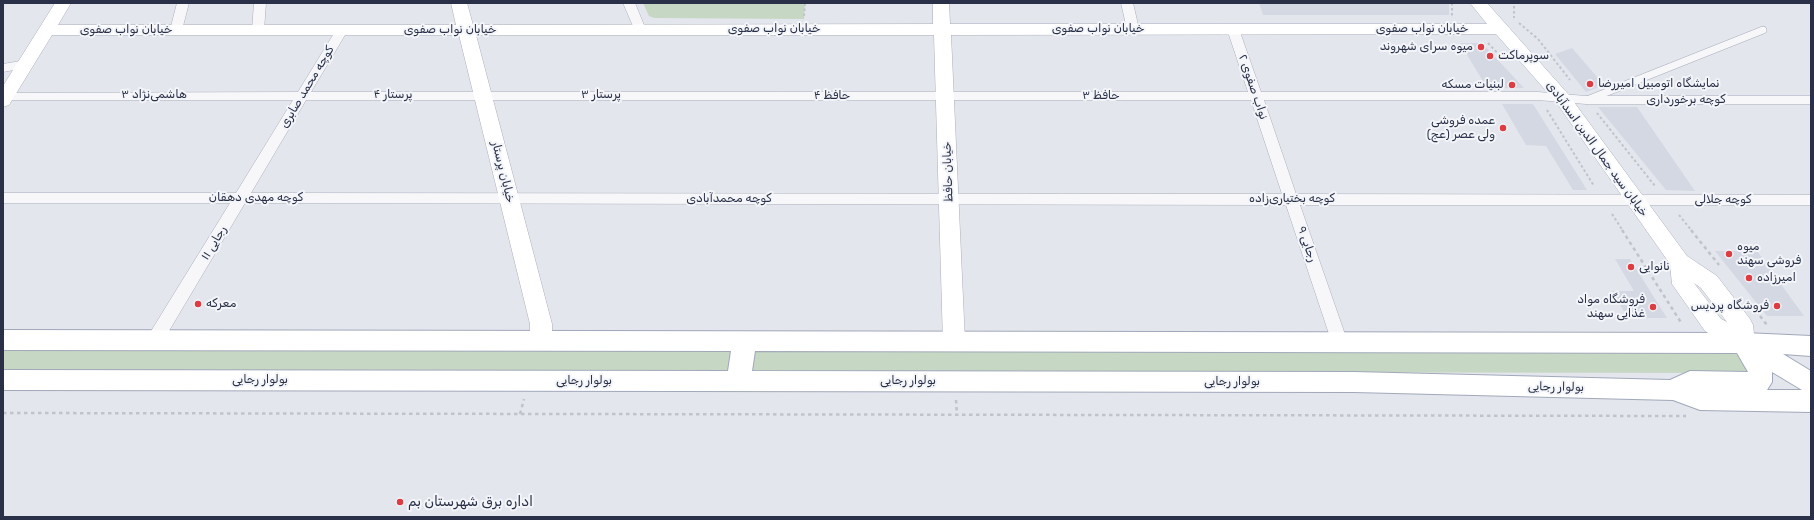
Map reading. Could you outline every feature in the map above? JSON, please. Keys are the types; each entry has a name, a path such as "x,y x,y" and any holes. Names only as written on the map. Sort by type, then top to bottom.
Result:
{"main road":[{"path":"3,340 1744,343 1811,346"},
{"path":"739,381 744,342"},
{"path":"1744,343 1811,382"},
{"path":"1673,390 1690,381 1760,382 1760,368 1744,343"},
{"name":"بولوار رجایی","path":"3,380 1346,382 1673,390 1700,399 1811,401"}],"street":[{"path":"5,98 63,3"},
{"path":"176,30 183,3"},
{"path":"258,30 260,3"},
{"name":"خیابان پرستار","path":"459,3 541,324 541,341"},
{"path":"629,3 640,30"},
{"name":"خیابان حافظ","path":"941,3 954,342"},
{"path":"1127,3 1133,29"},
{"name":"خیابان سید جمال الدین اسدآبادی","path":"1478,3 1562,98 1680,262 1683,284 1713,325 1744,343"},
{"name":"نواب صفوی ۲","path":"1233,29 1273,145"},
{"name":"خیابان نواب صفوی","path":"46,30 1502,29"},
{"name":"کوچه محمد صابری","path":"273,144 342,30"},
{"path":"3,68 26,64"},
{"name":"پرستار ۴","path":"303,95 483,95"},
{"name":"هاشمی‌نژاد ۳","path":"5,98 303,95"},
{"name":"پرستار ۳","path":"483,95 719,95"},
{"name":"حافظ ۴","path":"719,95 945,96"},
{"name":"حافظ ۳","path":"945,96 1538,96"},
{"name":"کوچه برخورداری","path":"1538,96 1586,100 1811,100"},
{"name":"رجایی ۱۱","path":"154,341 273,144"},
{"name":"رجایی ۹","path":"1273,145 1340,343"},
{"name":"کوچه مهدی دهقان","path":"3,198 510,199"},
{"name":"کوچه محمدآبادی","path":"510,199 949,199"},
{"name":"کوچه بختیاری‌زاده","path":"949,199 1635,200"},
{"name":"کوچه جلالی","path":"1635,200 1811,200"}],"lane":[{"path":"1586,100 1763,30"}],"path":[{"path":"1452,3 1452,16"},
{"path":"1514,6 1513,18 1538,39 1719,266"},
{"path":"1485,39 1506,62"},
{"path":"1538,96 1682,325"},
{"path":"1758,313 1768,325"},
{"path":"3,413 1689,416"}],"shaded area":[{"path":"1259,3 1449,3 1449,15 1263,15"},
{"path":"1460,43 1482,43 1524,88 1487,88"},
{"path":"1572,48 1604,85 1586,92 1555,54"},
{"path":"1502,104 1533,104 1587,190 1573,190 1546,146 1526,145"},
{"path":"1598,107 1637,107 1695,191 1666,190"},
{"path":"1715,251 1757,251 1804,316 1767,316"},
{"path":"1615,259 1630,259 1667,318 1628,318 1612,291 1634,291"}],"green space":[{"path":"643,3 805,3 804,19 654,18 649,16"},
{"path":"3,350 1731,353 1742,356 1749,363 1748,372 1744,373 3,370"}],"place":[{"name":"میوه سرای شهروند","path":"1481,47"},
{"name":"سوپرماکت","path":"1490,56"},
{"name":"نمایشگاه اتومبیل امیررضا","path":"1590,84"},
{"name":"لبنیات مسکه","path":"1512,85"},
{"name":"عمده فروشی ولی عصر (عج)","path":"1503,128"},
{"name":"میوه فروشی سهند","path":"1729,254"},
{"name":"نانوایی","path":"1631,267"},
{"name":"امیرزاده","path":"1749,278"},
{"name":"معرکه","path":"198,304"},
{"name":"فروشگاه پردیس","path":"1777,306"},
{"name":"فروشگاه مواد غذایی سهند","path":"1653,307"},
{"name":"اداره برق شهرستان بم","path":"400,502"}]}
